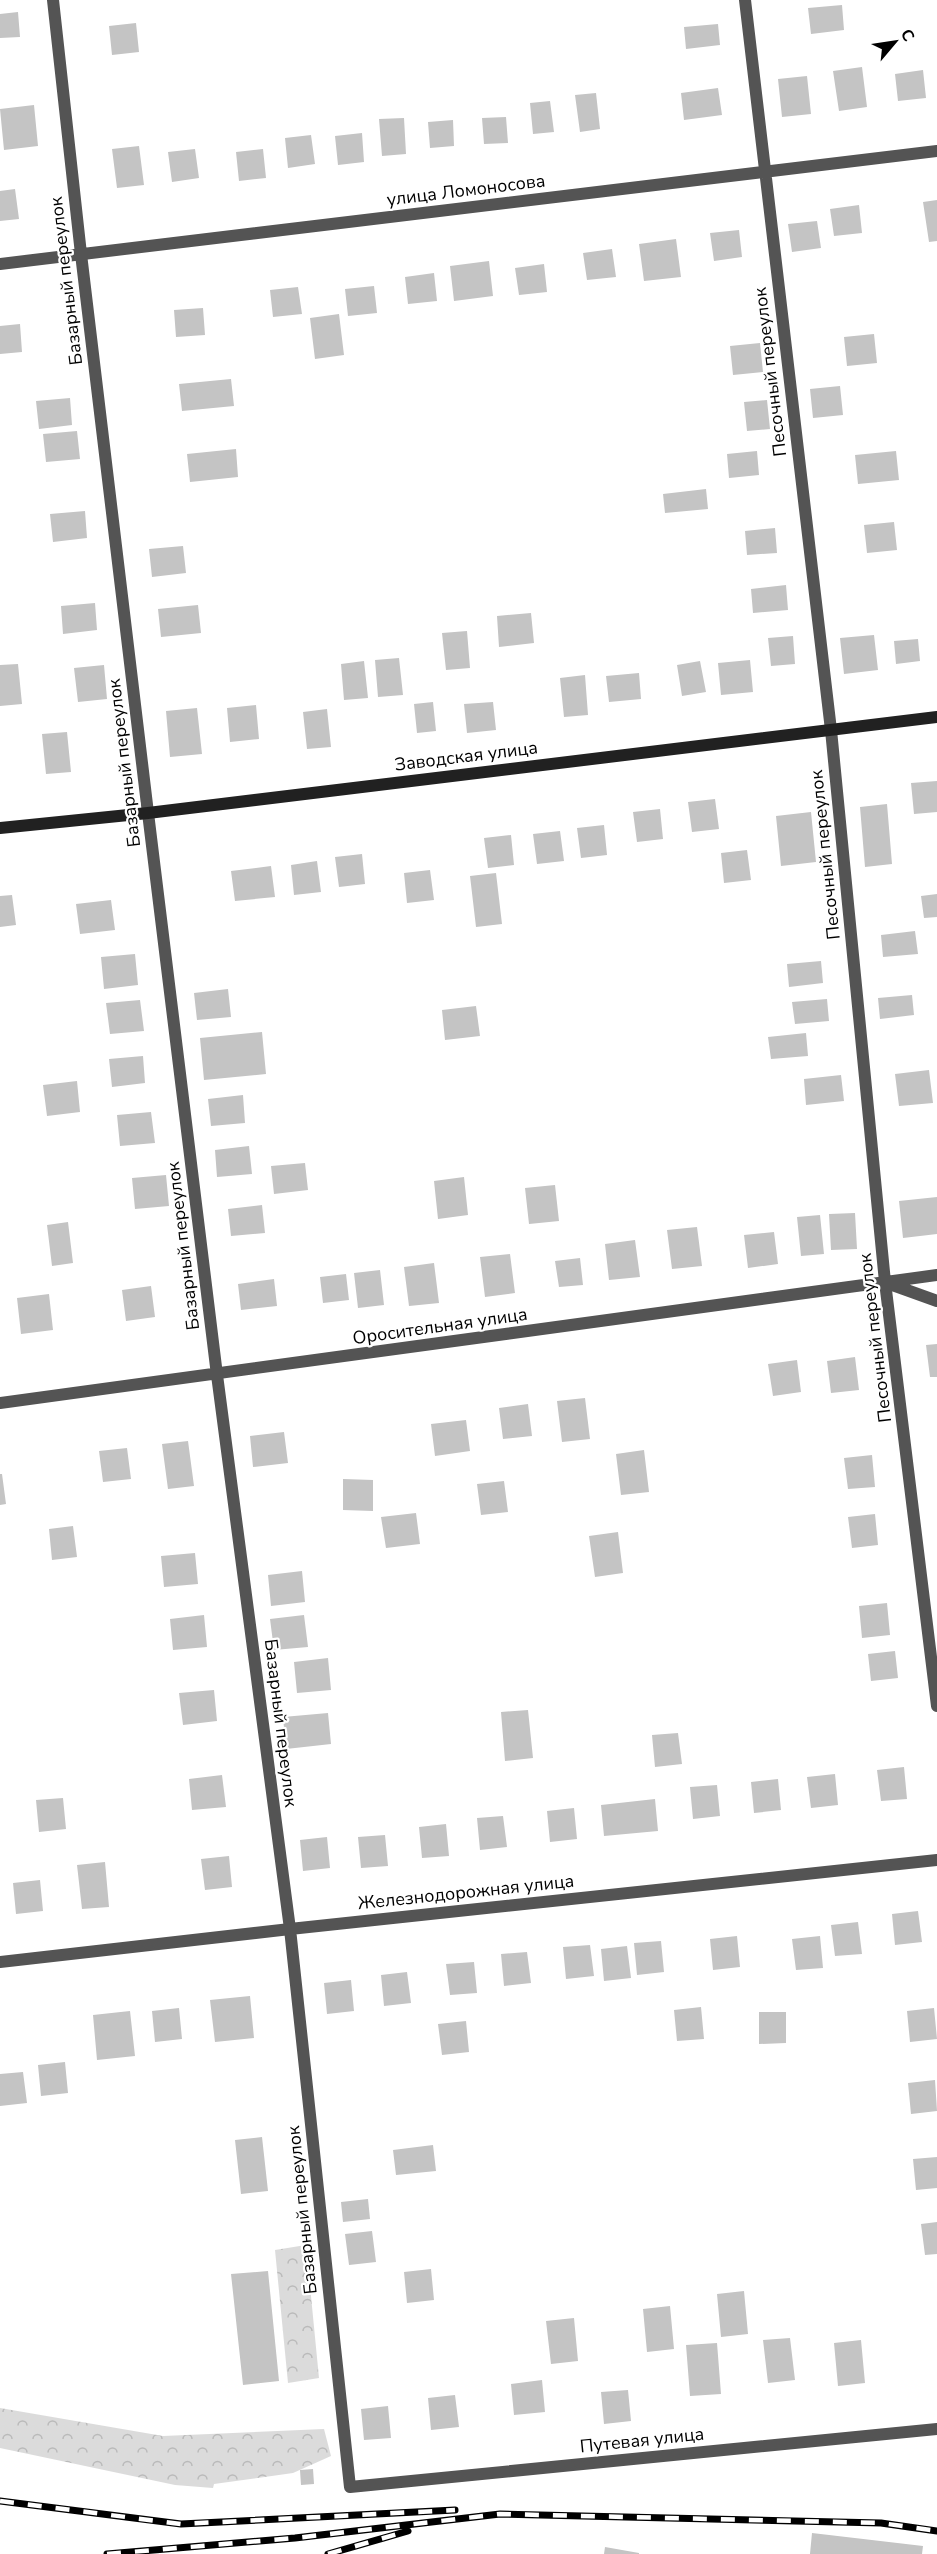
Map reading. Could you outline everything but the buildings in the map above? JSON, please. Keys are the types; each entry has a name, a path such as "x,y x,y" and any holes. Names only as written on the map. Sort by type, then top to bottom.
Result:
{"main road":[{"name":"Заводская улица","path":"0,828 148,813 937,717"}],"street":[{"name":"Базарный переулок","path":"53,0 148,813 290,1929 350,2487"},
{"name":"Песочный переулок","path":"745,0 831,730 885,1282 937,1706"},
{"name":"улица Ломоносова","path":"0,264 937,151"},
{"name":"Оросительная улица","path":"0,1403 937,1275"},
{"name":"Оросительная улица","path":"885,1282 937,1301"},
{"name":"Железнодорожная улица","path":"0,1962 937,1860"},
{"name":"Путевая улица","path":"350,2487 937,2429"}],"green space":[{"path":"306,2245 319,2378 288,2383 275,2250"},
{"path":"0,2408 163,2436 324,2429 331,2456 293,2473 214,2484 213,2488 175,2485 0,2448"}],"railway":[{"path":"0,2501 181,2524 455,2510"},
{"path":"107,2554 295,2538 500,2514 881,2523 937,2531"},
{"path":"328,2554 408,2531"}]}
